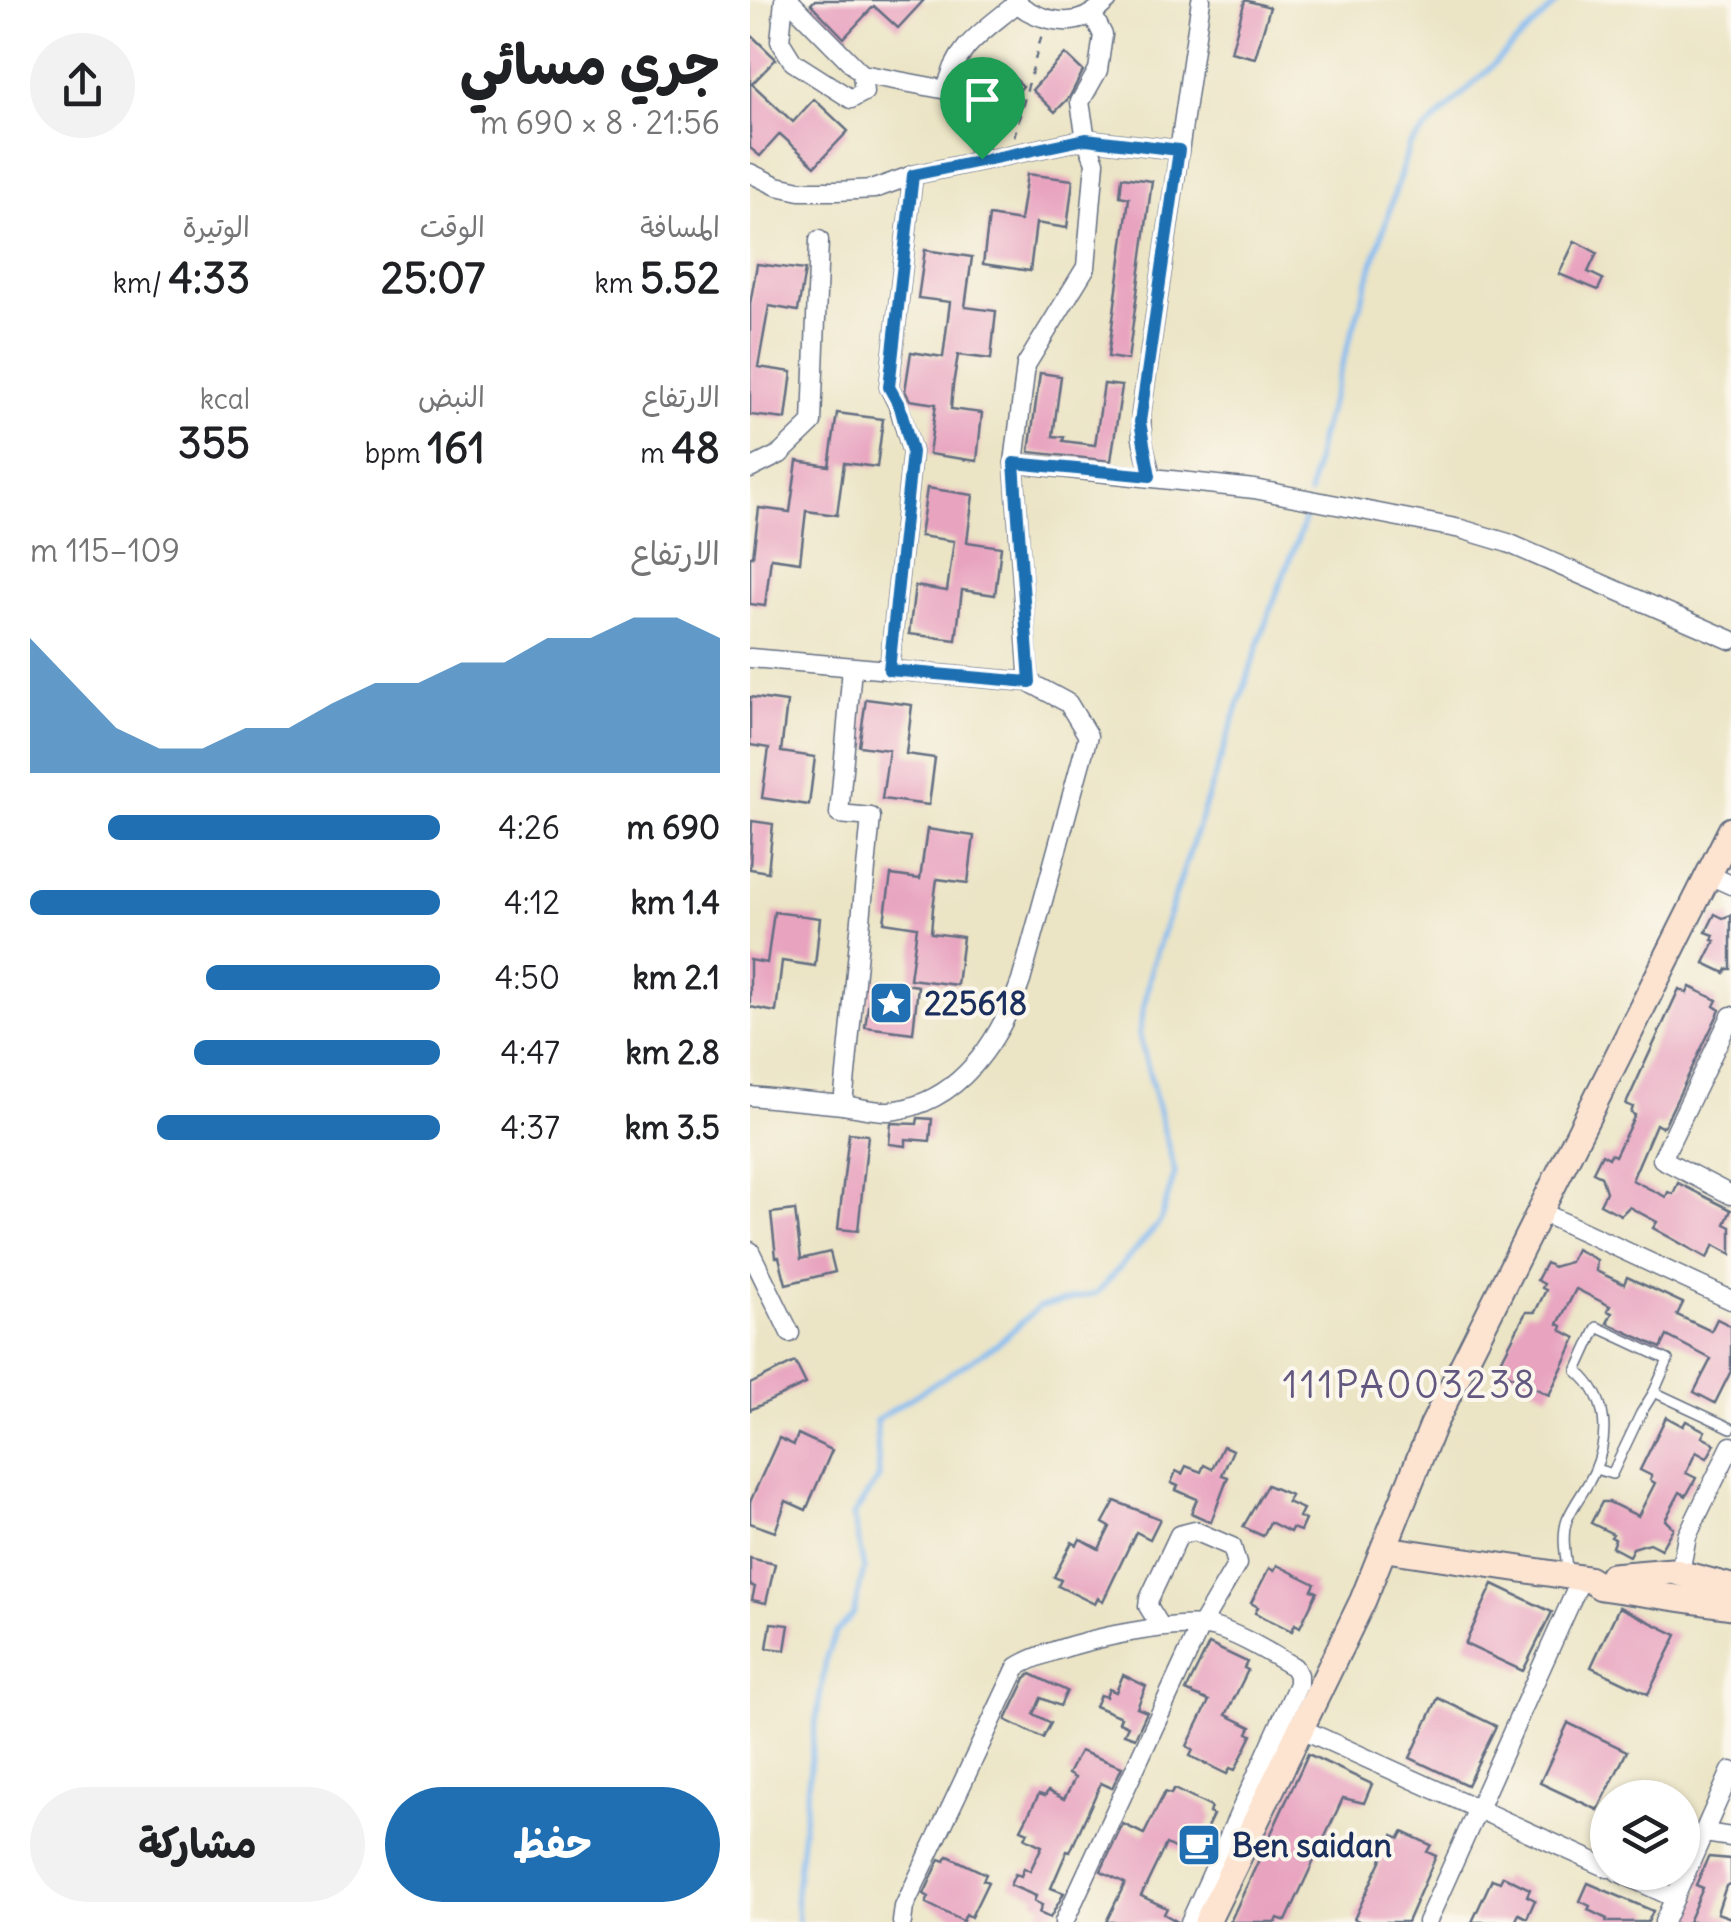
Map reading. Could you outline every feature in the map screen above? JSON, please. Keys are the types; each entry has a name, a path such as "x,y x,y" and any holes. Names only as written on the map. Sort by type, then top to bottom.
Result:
{"street":[{"path":"787,0 862,74 947,90"},
{"path":"787,0 780,41 793,62 851,100 864,92 862,74"},
{"path":"982,159 965,118 947,90 958,54 1016,2 1062,23 1093,15 1108,0"},
{"path":"1150,476 1140,422 1201,0"},
{"path":"1030,682 1014,463 1026,364 1086,268 1095,162 1086,139 1080,102 1098,70 1103,35 1093,15"},
{"path":"750,173 777,186 818,191 874,188 1010,152 1086,139 1179,150"},
{"path":"889,670 912,452 900,407 889,387 913,175"},
{"path":"750,469 780,454 812,423 819,240"},
{"path":"1014,463 1254,489 1462,529 1508,544 1731,640"},
{"path":"750,658 1030,682 1068,703 1088,736 1009,1013 987,1052 966,1075 940,1094 888,1111 750,1096"},
{"path":"844,1105 871,816 838,814 852,668"},
{"path":"1208,1922 1386,1549 1433,1425 1541,1212 1720,880 1728,844"},
{"path":"1731,1016 1662,1159 1731,1194"},
{"path":"1541,1212 1731,1300"},
{"path":"750,1251 790,1332"},
{"path":"1674,1582 1688,1536 1730,1450"},
{"path":"1064,1922 1201,1625 1237,1564 1232,1547 1195,1531 1179,1535 1149,1599 1148,1606 1161,1626"},
{"path":"1386,1549 1579,1578 1600,1587 1674,1582 1731,1587"},
{"path":"1427,1922 1579,1578"},
{"path":"1674,1582 1731,1606"},
{"path":"902,1922 904,1907 1018,1667 1038,1656 1161,1626 1201,1625 1243,1640 1294,1667 1298,1684 1190,1922"},
{"path":"1302,1728 1590,1860"},
{"path":"1664,1922 1731,1771"},
{"path":"1704,1833 1731,1837"},
{"path":"1657,1890 1675,1898"}],"lane":[{"path":"1579,1578 1564,1540 1567,1521 1596,1468 1603,1412 1599,1394 1578,1371 1598,1327 1668,1360 1612,1474 1596,1468"},
{"path":"1654,1392 1731,1428"}],"path":[{"path":"1010,152 1046,18"}],"building":[{"path":"815,0 924,0 898,28 874,6 844,38 811,4"},
{"path":"1245,0 1270,7 1255,58 1231,52"},
{"path":"750,34 776,59 752,84 793,122 814,99 848,131 815,166 780,134 760,156 750,148"},
{"path":"1065,54 1083,71 1069,98 1055,112 1032,90"},
{"path":"1000,65 1023,86 990,122 968,99"},
{"path":"1027,174 1073,180 1067,228 1036,223 1030,271 983,264 989,216 1020,221"},
{"path":"1122,177 1152,181 1128,360 1108,357 1129,198 1120,196"},
{"path":"1575,241 1597,253 1588,272 1603,279 1598,290 1559,274"},
{"path":"925,250 972,257 965,307 996,311 991,359 958,355 953,385 951,409 982,413 977,461 929,454 936,404 910,400 905,391 911,352 943,357 950,302 918,298"},
{"path":"757,264 805,270 798,311 769,306 758,367 792,372 786,419 750,415 750,304"},
{"path":"1040,373 1061,376 1053,436 1064,437 1063,441 1095,445 1104,384 1122,386 1111,461 1029,452"},
{"path":"837,413 883,419 877,467 844,463 837,515 806,511 800,562 771,558 765,606 750,604 750,556 759,508 790,512 797,461 829,466"},
{"path":"927,488 973,495 967,542 1001,547 995,595 962,590 956,640 909,634 915,586 947,591 954,541 920,536"},
{"path":"750,697 787,702 781,752 815,757 809,805 762,798 769,748 750,745"},
{"path":"866,699 912,705 906,754 935,758 929,805 882,799 889,750 859,746"},
{"path":"752,821 773,824 768,872 750,869"},
{"path":"927,829 974,836 968,883 937,879 933,908 931,933 963,937 957,985 910,979 917,927 884,922 891,875 920,879"},
{"path":"774,912 820,918 815,966 782,961 776,1012 750,1007 750,960 767,963"},
{"path":"1715,914 1723,918 1731,915 1731,969 1725,973 1704,963 1715,941 1714,935 1706,932"},
{"path":"872,979 918,986 913,1033 865,1027"},
{"path":"1690,987 1717,1000 1714,1006 1720,1010 1665,1124 1656,1124 1632,1180 1666,1197 1668,1192 1673,1194 1678,1183 1731,1210 1725,1224 1731,1227 1731,1254 1714,1245 1707,1258 1653,1228 1657,1222 1629,1207 1621,1215 1600,1204 1606,1192 1601,1176 1593,1172 1602,1154 1615,1156 1635,1115 1631,1113 1633,1107 1626,1104 1679,989 1687,993"},
{"path":"918,1118 932,1119 930,1141 906,1139 906,1146 889,1144 891,1123 917,1124"},
{"path":"849,1133 868,1135 858,1231 838,1229"},
{"path":"795,1210 801,1259 830,1252 835,1272 786,1284 776,1257 771,1213"},
{"path":"1576,1249 1597,1260 1596,1271 1624,1284 1627,1277 1683,1303 1677,1315 1711,1331 1717,1319 1731,1326 1731,1371 1715,1403 1694,1392 1711,1359 1667,1336 1661,1348 1607,1323 1612,1313 1607,1311 1610,1306 1576,1289 1558,1324 1576,1338 1549,1395 1497,1369 1526,1312 1535,1312 1546,1290 1537,1280 1546,1263 1553,1267 1570,1262"},
{"path":"795,1362 806,1384 750,1410 750,1384"},
{"path":"1666,1417 1705,1431 1702,1437 1715,1444 1707,1458 1696,1452 1686,1473 1696,1478 1686,1496 1680,1492 1665,1520 1673,1528 1661,1549 1649,1543 1633,1548 1629,1556 1612,1547 1613,1534 1591,1523 1602,1502 1638,1516 1655,1483 1650,1480 1652,1476 1640,1470"},
{"path":"798,1434 832,1450 806,1510 786,1501 775,1532 750,1523 750,1502 779,1438 794,1445"},
{"path":"1223,1446 1233,1450 1222,1475 1228,1477 1211,1522 1191,1513 1197,1499 1176,1490 1178,1486 1171,1483 1176,1471 1182,1474 1186,1466 1201,1472 1204,1465 1212,1469"},
{"path":"1267,1485 1291,1495 1287,1502 1303,1509 1299,1517 1305,1520 1300,1531 1292,1528 1290,1532 1270,1522 1263,1536 1243,1527"},
{"path":"1115,1501 1160,1519 1150,1539 1136,1532 1103,1601 1098,1598 1095,1604 1058,1586 1061,1580 1054,1577 1072,1542 1077,1545 1080,1539 1099,1549 1110,1527 1103,1523"},
{"path":"750,1558 775,1564 766,1603 752,1600 755,1587 750,1585"},
{"path":"1277,1565 1315,1584 1312,1590 1317,1592 1300,1627 1295,1624 1292,1631 1255,1613 1258,1607 1251,1603 1269,1568 1274,1571"},
{"path":"1493,1584 1552,1612 1523,1671 1465,1644"},
{"path":"1619,1607 1677,1635 1648,1694 1591,1667"},
{"path":"771,1623 789,1625 785,1650 767,1648"},
{"path":"1209,1644 1247,1662 1244,1668 1248,1670 1226,1715 1251,1727 1248,1733 1252,1735 1235,1770 1230,1768 1227,1774 1190,1756 1193,1750 1187,1746 1209,1701 1186,1691"},
{"path":"1031,1674 1067,1691 1060,1706 1041,1698 1034,1714 1051,1723 1043,1738 1006,1720"},
{"path":"1123,1675 1146,1686 1137,1708 1147,1712 1135,1738 1124,1734 1128,1726 1119,1722 1121,1717 1095,1706 1100,1695 1106,1697 1109,1689 1116,1692"},
{"path":"1438,1698 1496,1726 1467,1785 1410,1758"},
{"path":"1568,1723 1627,1751 1613,1780 1590,1780 1590,1806 1540,1783"},
{"path":"1080,1751 1122,1767 1112,1788 1101,1783 1070,1852 1067,1851 1051,1888 1064,1893 1050,1918 1039,1913 1042,1905 1034,1901 1036,1896 1010,1885 1015,1874 1021,1876 1024,1868 1030,1871 1042,1846 1025,1838 1028,1832 1021,1829 1039,1794 1045,1796 1048,1791 1064,1799 1075,1778 1068,1774"},
{"path":"1308,1754 1372,1784 1364,1803 1343,1798 1286,1921 1278,1918 1276,1922 1230,1922"},
{"path":"1174,1789 1211,1807 1209,1813 1213,1815 1196,1850 1191,1848 1188,1855 1166,1844 1141,1896 1167,1908 1164,1914 1178,1922 1106,1922 1125,1883 1101,1871 1123,1824 1144,1834 1165,1792 1171,1794"},
{"path":"1403,1832 1431,1845 1427,1852 1436,1856 1407,1922 1354,1919 1393,1835 1400,1838"},
{"path":"948,1856 986,1874 983,1880 988,1882 971,1917 966,1914 963,1921 926,1903 929,1897 924,1894 940,1859 945,1861"},
{"path":"1708,1857 1731,1859 1731,1883 1726,1886 1717,1913 1731,1918 1731,1922 1688,1922 1703,1888 1700,1876"},
{"path":"1503,1876 1530,1889 1527,1896 1535,1900 1527,1918 1519,1914 1515,1922 1472,1922 1492,1879 1500,1882"},
{"path":"1588,1883 1590,1890 1604,1890 1653,1911 1648,1922 1606,1922 1580,1901"}],"waterway":[{"path":"1309,495 1320,437 1409,146 1560,0"},
{"path":"798,1922 796,1892 813,1740 827,1654 836,1633 853,1615 864,1569 853,1516 879,1477 876,1420 997,1344 1039,1307 1097,1293 1160,1222 1175,1173 1139,1034 1152,965 1307,506"}],"place":[{"name":"225618","path":"891,1003"},
{"name":"Ben saidan","path":"1199,1845"}],"district":[{"name":"111PA003238","path":"1410,1384"}],"route":[{"path":"1086,139 1179,150 1140,422 1150,476 1014,463 1030,682 889,670 912,452 900,407 889,387 913,175 982,159 1086,139"}]}
